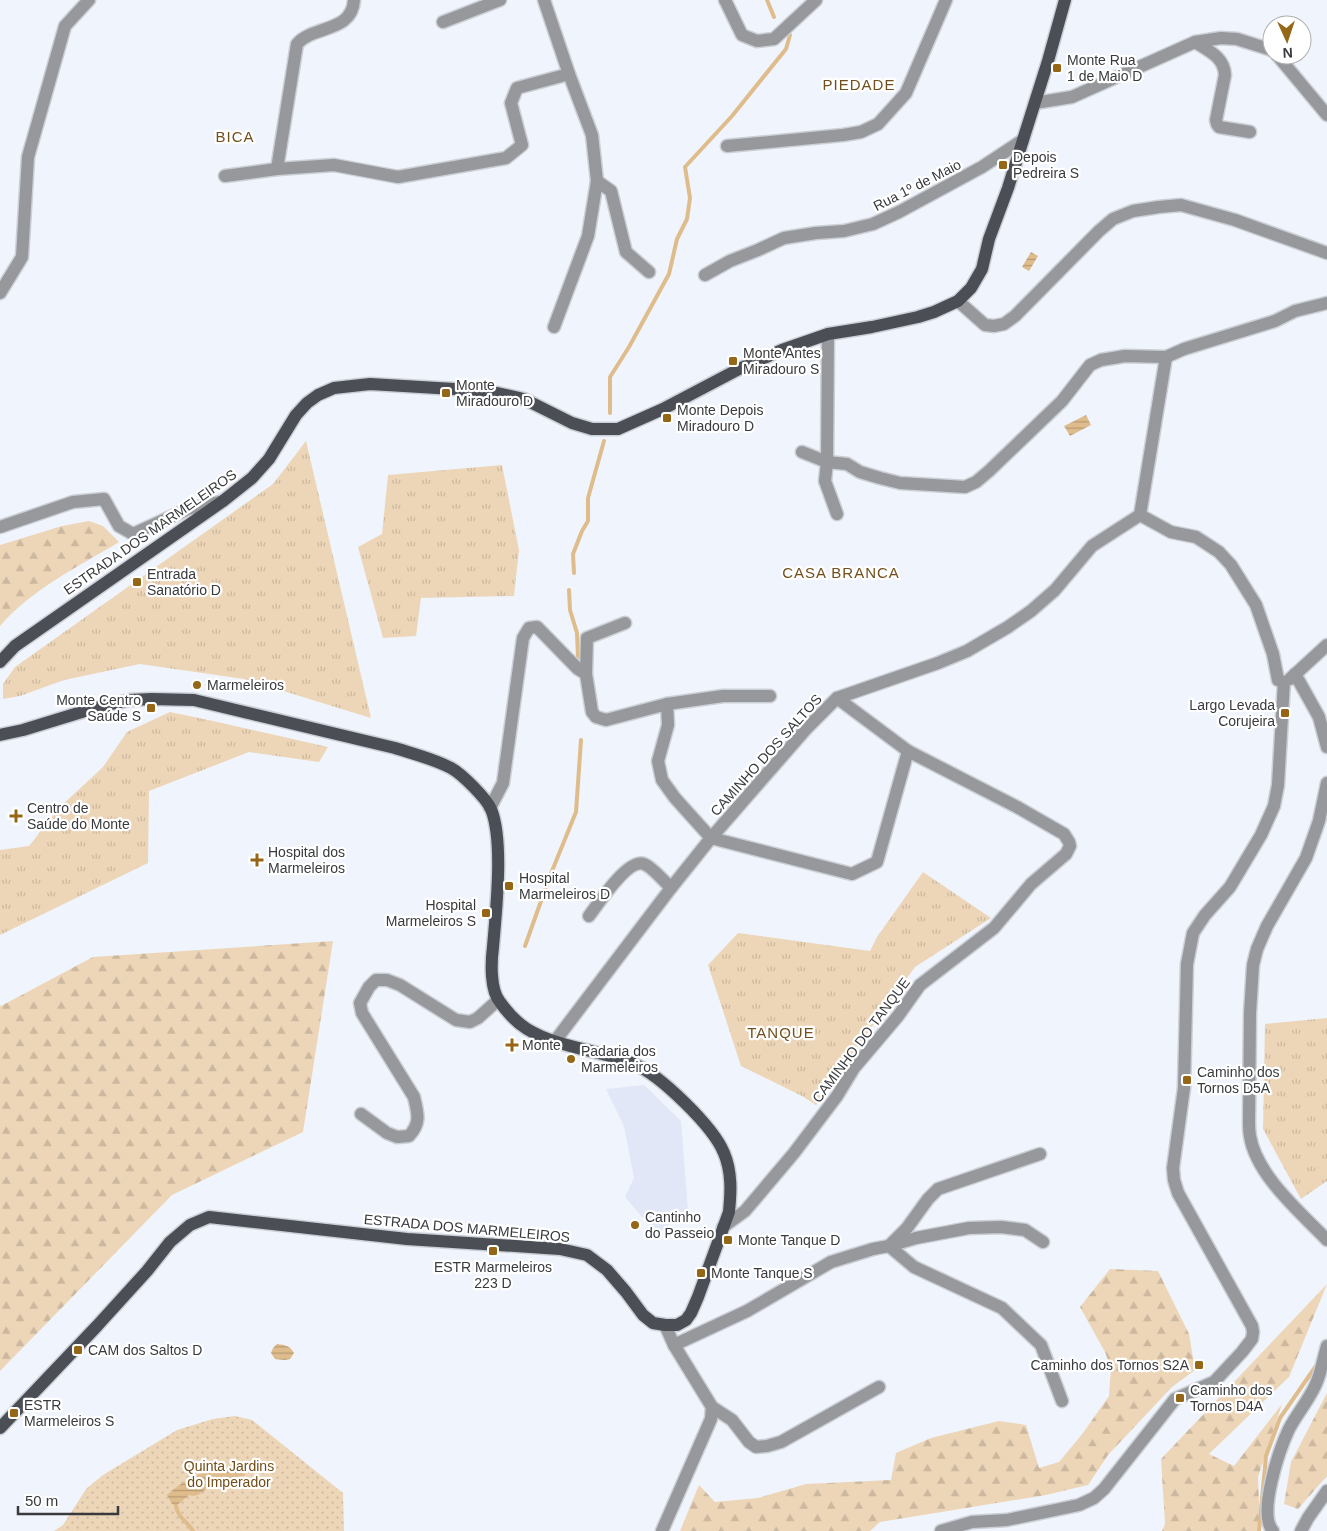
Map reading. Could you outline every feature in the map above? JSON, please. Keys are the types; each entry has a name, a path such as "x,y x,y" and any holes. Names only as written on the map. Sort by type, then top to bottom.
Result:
{"main road":[{"name":"ESTRADA DOS MARMELEIROS","path":"0,662 16,646 39,629 223,501 252,478 269,459 296,415 318,395 334,388 370,384 488,392 524,399 572,423 592,429 618,429 671,406 758,360 782,350 828,334 918,317 934,312 958,300 971,288 982,269 989,239 1024,140 1064,0"},
{"path":"0,735 23,730 98,707 130,700 152,698 194,700 351,737 425,758 453,769 474,788 490,808 496,829 498,854 496,910 491,964 498,1000 526,1028 555,1041 633,1064 652,1073 692,1110 716,1138 724,1152 730,1173 729,1212 691,1313 686,1320 677,1325 665,1326"},
{"name":"ESTRADA DOS MARMELEIROS","path":"0,1428 97,1326 147,1271 170,1242 190,1224 209,1217 407,1238 560,1249 587,1255 608,1270 642,1315 653,1323 665,1326"}],"street":[{"path":"0,293 22,257 28,157 65,26 90,0"},
{"path":"277,169 297,44 304,38 333,27 345,20 354,10 354,0"},
{"path":"443,22 500,0"},
{"path":"544,0 592,135 597,181 588,236 554,327"},
{"path":"725,0 742,35 757,41 774,39 816,0"},
{"path":"727,146 842,135 862,132 878,124 906,93 946,0"},
{"path":"1035,103 1072,97 1195,42 1221,38 1237,39 1262,47"},
{"path":"1195,42 1219,58 1225,69 1216,120 1217,124 1219,127 1250,132"},
{"path":"1284,65 1327,115"},
{"path":"225,176 277,169 334,165 398,177 506,158 522,145 511,103 517,88 569,74"},
{"name":"Rua 1º de Maio","path":"705,275 730,261 784,238 844,231 873,224 982,167 1024,140"},
{"path":"597,181 611,191 626,252 649,272"},
{"path":"958,300 985,325 1004,324 1113,219 1133,212 1159,207 1181,205 1205,211 1236,220 1327,253"},
{"path":"802,452 827,462 847,464 860,472 900,483 966,488 989,471 1062,401 1090,365 1101,360 1125,356 1166,357 1184,349 1275,321 1295,311 1327,303"},
{"path":"828,334 827,462 825,481 837,514"},
{"path":"1166,357 1140,515 1171,532 1196,537 1219,552 1231,565 1256,605 1273,654 1278,680 1284,682 1289,680 1327,645"},
{"path":"0,527 73,502 104,499 119,526 133,534 188,508 223,501"},
{"name":"CAMINHO DOS SALTOS","path":"555,1041 711,838 806,729 837,698 938,663 967,650 1008,627 1031,611 1055,590 1092,546 1140,515"},
{"path":"625,623 587,638 586,674 592,712 596,717 606,720 667,704 723,696 770,696"},
{"path":"490,808 503,783 523,638 529,628 537,627 578,669 586,674"},
{"path":"1295,674 1319,717 1327,747"},
{"path":"940,1531 972,1522 1007,1520 1079,1505 1094,1498 1104,1489 1175,1400 1214,1382 1252,1339 1252,1326 1178,1194 1173,1168 1184,1088 1187,964 1193,933 1205,915 1230,887 1261,835 1274,806 1278,785 1284,682"},
{"path":"667,704 668,725 658,761 662,780 675,798 711,838 852,874 877,862 908,752 837,698"},
{"name":"CAMINHO DO TANQUE","path":"723,1227 744,1211 794,1153 854,1068 898,1016 920,985 994,928 1031,884 1066,854 1070,846 1064,834 1018,807 908,752"},
{"path":"1327,783 1318,821 1306,858 1268,926 1258,949 1254,965 1250,1004 1249,1111 1250,1136 1255,1153 1269,1178 1327,1240"},
{"path":"589,916 615,882 629,868 638,863 646,865 671,888"},
{"path":"361,1114 387,1133 410,1139 416,1129 418,1120 414,1097 362,1013 360,1003 369,987 376,980 387,980 400,985 456,1020 470,1022 478,1018 498,1000"},
{"path":"889,1246 907,1228 928,1199 938,1189 1040,1154"},
{"path":"674,1345 747,1311 831,1262 873,1249 916,1238 969,1228 1001,1227 1025,1230 1044,1242"},
{"path":"889,1246 914,1267 1002,1308 1041,1345 1062,1401"},
{"path":"665,1326 674,1345 712,1407 732,1420 749,1442 756,1447 781,1442 879,1387"},
{"path":"1273,1531 1269,1527 1267,1518 1270,1486 1284,1441 1316,1386 1327,1346"},
{"path":"662,1531 711,1419 712,1407"},
{"path":"1301,1531 1327,1491"}],"shaded area":[{"path":"1031,252 1038,256 1029,271 1022,267"},
{"path":"1086,415 1091,425 1070,436 1064,426"},
{"path":"644,1085 681,1121 688,1211 657,1234 625,1197 634,1178 624,1126 606,1089"},
{"path":"277,1344 285,1345 291,1349 294,1353 290,1359 275,1359 271,1353"},
{"path":"229,1467 247,1471 244,1476 215,1482 198,1495 189,1495 176,1506 172,1504 167,1495 180,1484 195,1476"}],"green space":[{"path":"306,441 371,718 244,679 140,664 64,680 20,696 3,699 3,684 15,667 273,484"},
{"path":"502,465 519,550 514,596 421,598 416,636 383,638 358,547 382,534 388,475"},
{"path":"89,521 103,526 119,542 41,590 26,601 0,626 0,545 62,526"},
{"path":"170,712 328,747 319,762 249,752 149,791 148,863 0,935 0,850 29,846 59,808 103,767 127,732"},
{"path":"923,872 991,918 915,967 816,1105 802,1096 741,1066 708,965 738,933 870,951 877,937"},
{"path":"333,941 303,1132 172,1195 0,1371 0,1005 93,957"},
{"path":"1327,1018 1327,1181 1301,1199 1263,1129 1265,1024"},
{"path":"1110,1269 1158,1271 1189,1334 1195,1370 1172,1387 1108,1455 1088,1485 1046,1495 880,1522 870,1531 680,1531 699,1485 715,1502 758,1498 806,1484 891,1480 896,1453 931,1438 999,1421 1026,1425 1039,1468 1059,1462 1083,1433 1109,1396 1111,1368 1105,1352 1080,1307"},
{"path":"1327,1284 1289,1377 1209,1454 1234,1466 1282,1404 1258,1477 1260,1531 1162,1531 1165,1524 1161,1459"},
{"path":"1327,1393 1327,1476 1298,1509 1284,1504 1291,1462"},
{"name":"Quinta Jardins do Imperador","path":"235,1416 252,1420 343,1493 344,1531 54,1531 63,1525 86,1489 103,1475 177,1430 213,1419"}],"waterway":[{"path":"767,0 774,17"},
{"path":"610,413 610,377 629,347 669,274 677,239 687,219 690,198 685,167 732,116 786,49 790,35"},
{"path":"574,573 573,554 588,521 588,498 604,441"},
{"path":"569,590 570,610 577,633 578,657"},
{"path":"525,946 550,876 576,812 581,740"},
{"path":"1259,1531 1266,1456 1280,1418 1318,1363"},
{"path":"176,1506 181,1517 193,1531"}],"place":[{"name":"Monte Rua 1 de Maio D","path":"1057,68"},
{"name":"Depois Pedreira S","path":"1003,165"},
{"name":"Monte Antes Miradouro S","path":"733,361"},
{"name":"Monte Miradouro D","path":"446,393"},
{"name":"Monte Depois Miradouro D","path":"667,418"},
{"name":"Entrada Sanatório D","path":"137,582"},
{"name":"Marmeleiros","path":"197,685"},
{"name":"Monte Centro Saúde S","path":"151,708"},
{"name":"Largo Levada Corujeira","path":"1285,713"},
{"name":"Centro de Saúde do Monte","path":"16,816"},
{"name":"Hospital dos Marmeleiros","path":"257,860"},
{"name":"Hospital Marmeleiros D","path":"509,886"},
{"name":"Hospital Marmeleiros S","path":"486,913"},
{"name":"Monte","path":"512,1045"},
{"name":"Padaria dos Marmeleiros","path":"571,1059"},
{"name":"Caminho dos Tornos D5A","path":"1187,1080"},
{"name":"Cantinho do Passeio","path":"635,1225"},
{"name":"Monte Tanque D","path":"728,1240"},
{"name":"ESTR Marmeleiros 223 D","path":"493,1251"},
{"name":"Monte Tanque S","path":"701,1273"},
{"name":"CAM dos Saltos D","path":"78,1350"},
{"name":"Caminho dos Tornos S2A","path":"1199,1365"},
{"name":"Caminho dos Tornos D4A","path":"1180,1398"},
{"name":"ESTR Marmeleiros S","path":"14,1413"}],"district":[{"name":"PIEDADE","path":"859,85"},
{"name":"BICA","path":"235,137"},
{"name":"CASA BRANCA","path":"841,573"},
{"name":"TANQUE","path":"781,1033"}]}
